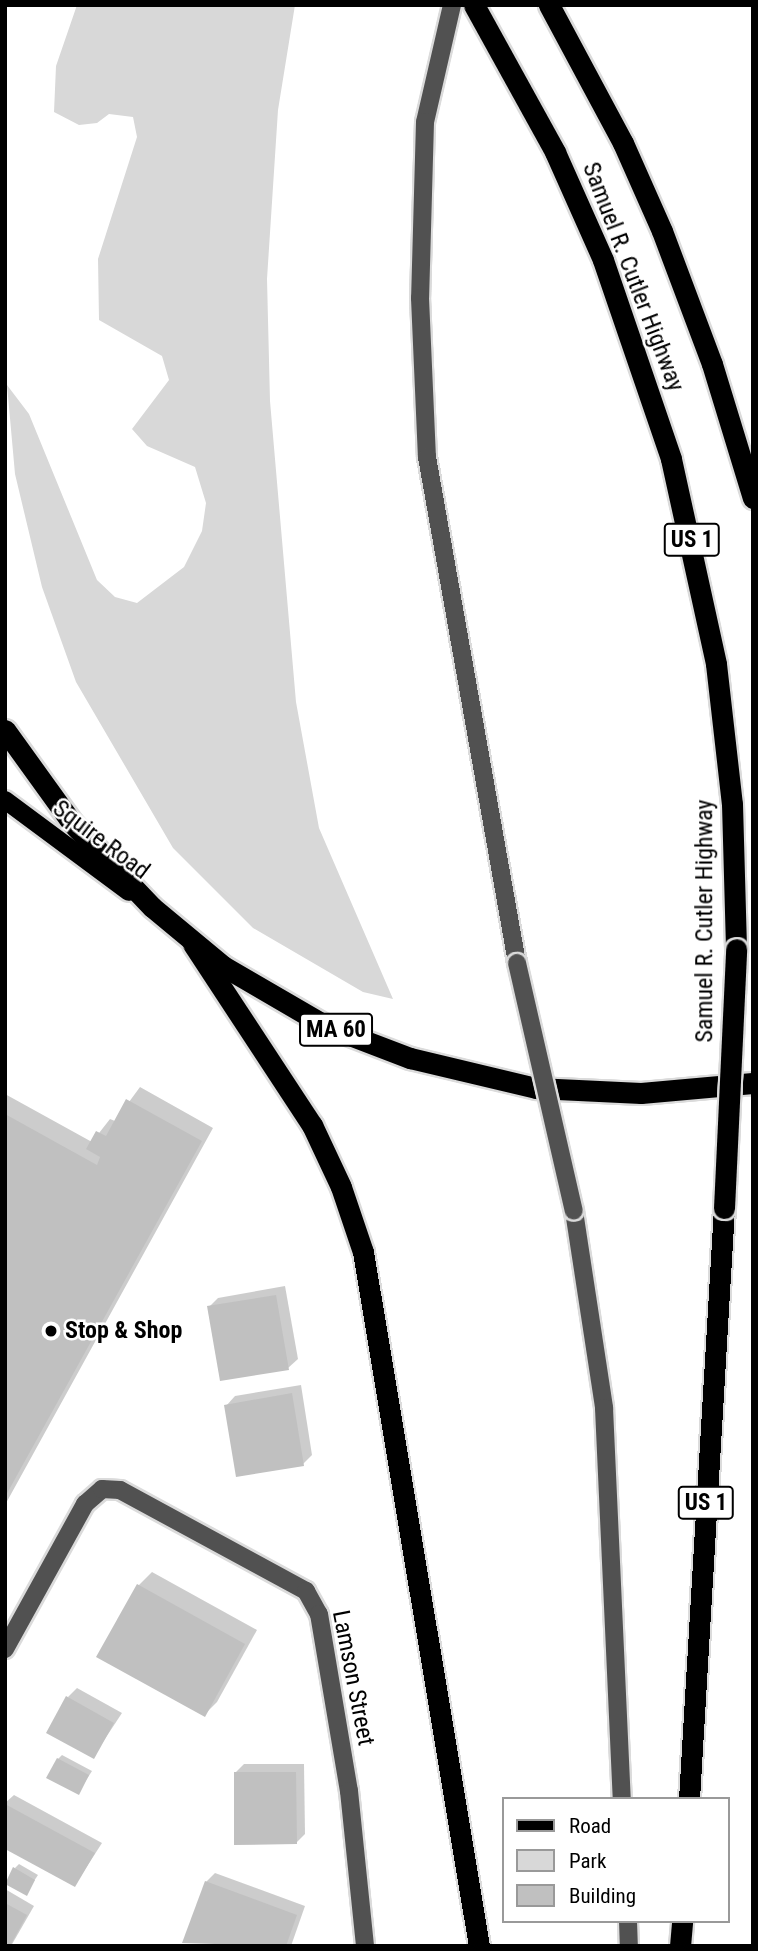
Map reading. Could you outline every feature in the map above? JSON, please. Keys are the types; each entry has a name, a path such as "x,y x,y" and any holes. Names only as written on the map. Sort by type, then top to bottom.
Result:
{"highway":[{"name":"Samuel R. Cutler Highway","path":"474,5 555,152 628,324 689,528 725,735 732,804 736,949 724,1208 689,1797"},
{"name":"Samuel R. Cutler Highway","path":"549,5 623,143 684,286 753,498"},
{"path":"5,730 85,839 167,920"},
{"name":"MA 60","path":"167,920 193,944 262,991 326,1026 458,1072 536,1088 596,1092 664,1092 753,1083"},
{"path":"193,944 312,1125 341,1187 363,1251 479,1946"},
{"path":"680,1946 682,1923"}],"main road":[{"name":"Squire Road","path":"5,800 167,920"}],"street":[{"path":"452,5 425,122 420,298 426,457 517,963 573,1211 604,1408 622,1797"},
{"name":"Lamson Street","path":"5,1649 89,1498 102,1489 120,1490 293,1582 316,1607 349,1791 365,1946"},
{"path":"628,1923 629,1946"}],"green space":[{"path":"77,5 295,5 278,110 267,279 270,401 296,702 319,828 393,999 363,992 253,928 173,848 76,682 42,587 15,474 7,385 29,414 97,580 115,597 137,603 184,567 202,531 206,503 195,467 147,446 132,429 169,380 162,356 99,320 98,259 137,137 133,117 109,114 97,123 79,125 54,112 56,66"}],"building":[{"name":"Stop & Shop","path":"126,1099 202,1141 5,1497 5,1114 97,1165 100,1157 86,1149 96,1131 106,1136"},
{"path":"276,1295 289,1370 220,1381 207,1306"},
{"path":"292,1393 304,1466 236,1477 224,1405"},
{"path":"137,1584 245,1644 205,1717 96,1657"},
{"path":"66,1696 114,1723 94,1759 46,1733"},
{"path":"57,1758 89,1775 79,1795 46,1778"},
{"path":"234,1772 296,1772 297,1844 234,1845"},
{"path":"5,1804 95,1853 75,1887 5,1849"},
{"path":"13,1867 35,1880 27,1896 5,1884"},
{"path":"205,1881 297,1915 286,1946 182,1943"},
{"path":"5,1903 27,1915 10,1946 5,1946"}],"place":[{"name":"Stop & Shop","path":"51,1331"}]}
